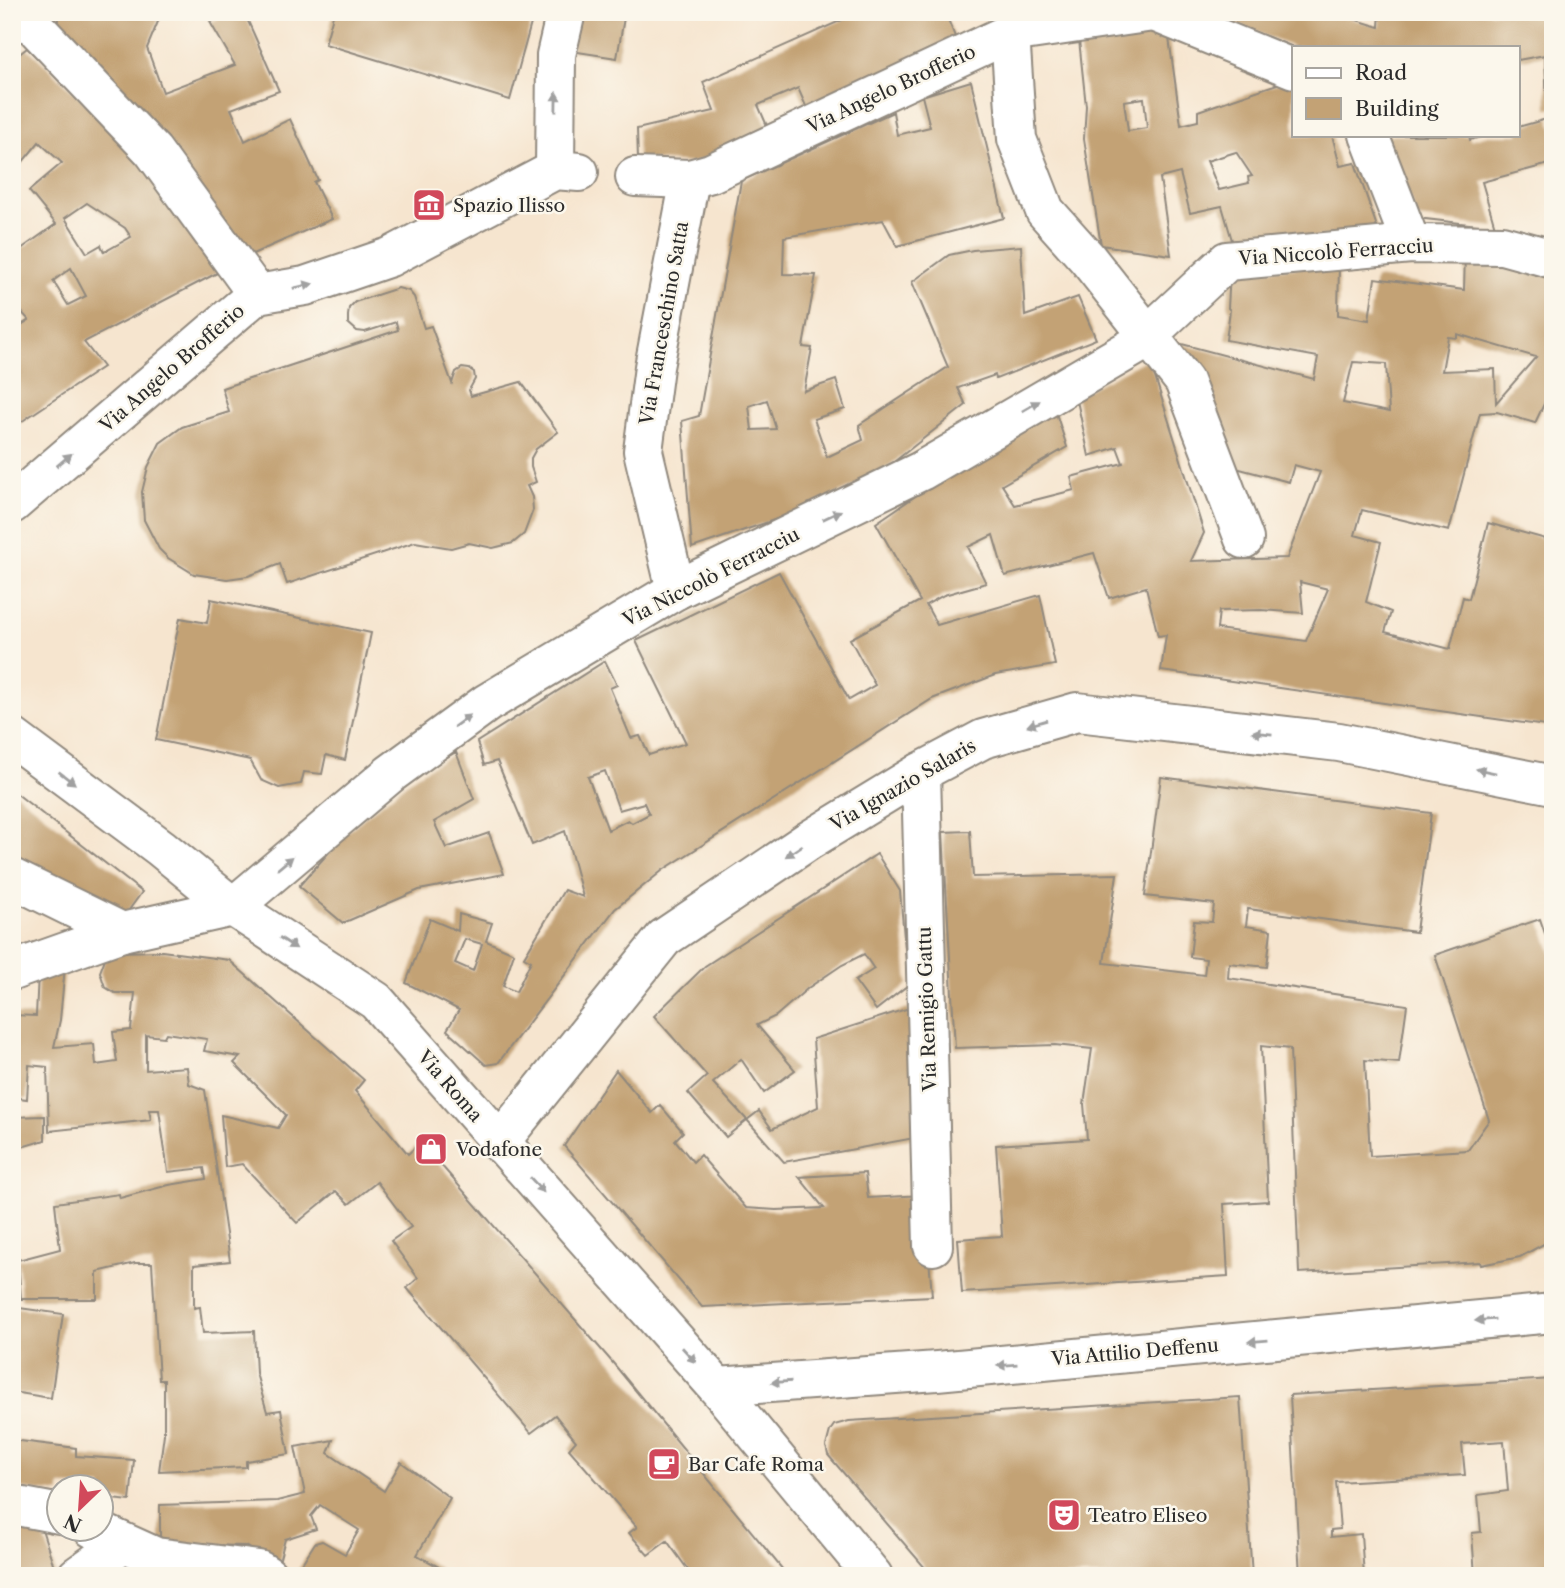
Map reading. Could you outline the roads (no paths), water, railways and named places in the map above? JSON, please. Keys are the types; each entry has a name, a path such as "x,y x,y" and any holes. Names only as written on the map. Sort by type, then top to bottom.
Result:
{"street":[{"name":"Via Angelo Brofferio","path":"12,504 257,294 305,286 390,257 567,171 556,55 566,12"},
{"name":"Via Angelo Brofferio","path":"635,177 690,178 711,173 1002,23 1154,12"},
{"path":"1154,12 1292,68"},
{"path":"22,21 153,151 257,294"},
{"path":"1002,23 1017,139 1045,211 1087,258 1184,381 1244,539"},
{"path":"1369,136 1411,244"},
{"name":"Via Franceschino Satta","path":"676,590 643,451 653,368 690,178"},
{"name":"Via Niccolò Ferracciu","path":"233,907 390,774 487,703 676,590 921,471 1136,345 1227,261 1411,244 1502,245 1553,259"},
{"name":"Via Ignazio Salaris","path":"499,1143 664,938 808,841 920,772 983,738 1077,712 1339,742 1553,785"},
{"name":"Via Roma","path":"12,737 161,848 233,907 376,1001 499,1143 718,1387 873,1576"},
{"name":"Via Remigio Gattu","path":"920,772 933,1247"},
{"path":"12,878 121,932"},
{"path":"12,971 121,932 233,907"},
{"name":"Via Attilio Deffenu","path":"718,1387 937,1371 1553,1313"},
{"path":"12,1505 46,1511"},
{"path":"116,1540 156,1557 258,1570 268,1576"},
{"path":"77,1576 103,1542"}],"place":[{"name":"Spazio Ilisso","path":"429,205"},
{"name":"Vodafone","path":"431,1149"},
{"name":"Bar Cafe Roma","path":"664,1464"},
{"name":"Teatro Eliseo","path":"1064,1515"}]}
